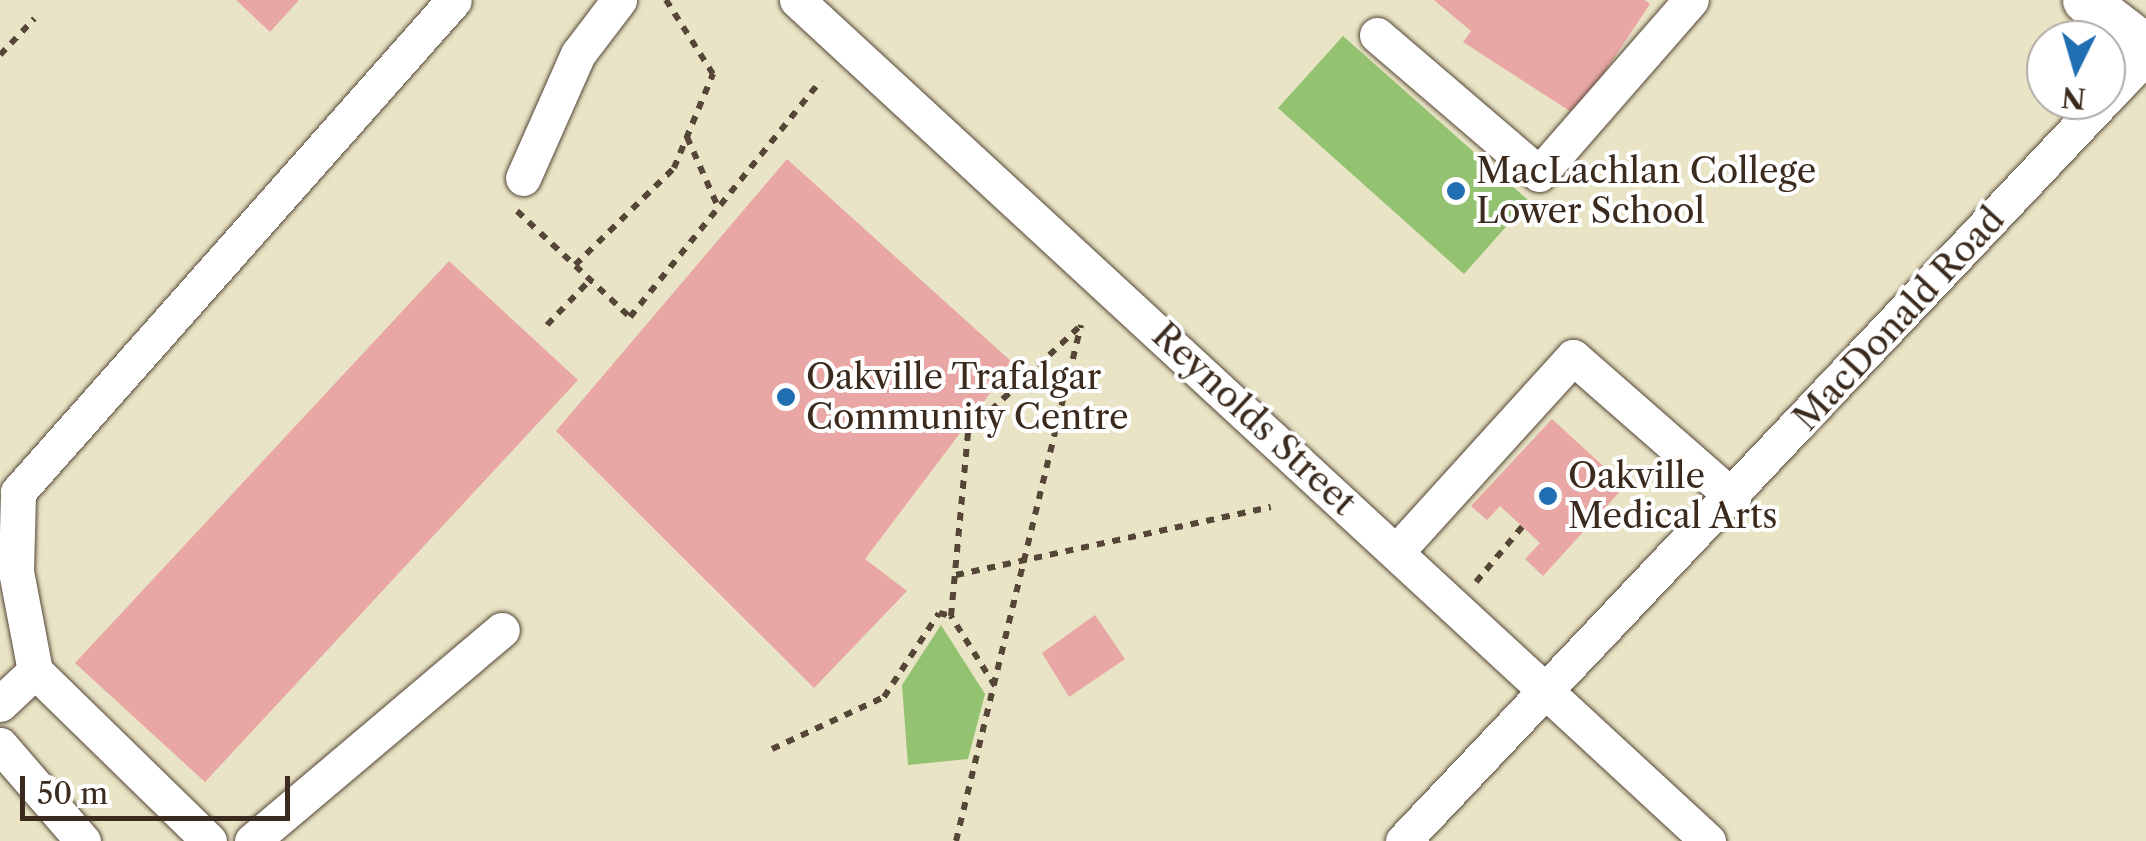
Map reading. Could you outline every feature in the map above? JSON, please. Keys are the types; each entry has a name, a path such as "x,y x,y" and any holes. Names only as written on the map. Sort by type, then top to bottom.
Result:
{"main road":[{"path":"2085,0 2146,47"}],"street":[{"path":"208,841 35,671 16,571 18,492 454,0"},
{"path":"514,189 578,54 619,0"},
{"name":"Reynolds Street","path":"797,0 1708,841"},
{"path":"1377,34 1539,174 1691,0"},
{"name":"MacDonald Road","path":"2126,77 2146,56"},
{"name":"MacDonald Road","path":"1403,841 1548,693 2085,120"},
{"path":"1398,551 1573,357 1733,497"},
{"path":"252,841 502,630"},
{"path":"0,704 35,671"},
{"path":"0,744 83,841"}],"path":[{"path":"575,265 674,168 714,74 666,0"},
{"path":"0,56 34,19"},
{"path":"514,189 575,265 630,317 821,80"},
{"path":"687,137 718,208"},
{"path":"547,325 590,280"},
{"path":"956,841 995,686 1026,561 1081,325 968,432 952,616 995,686"},
{"path":"956,575 1271,508"},
{"path":"1455,606 1522,527"},
{"path":"772,749 884,698 939,613 952,616"}],"green space":[{"path":"1343,36 1529,201 1464,274 1278,108"},
{"path":"941,625 985,694 968,759 908,765 902,685"}],"building":[{"path":"236,0 299,0 270,32"},
{"path":"1434,0 1645,0 1650,4 1576,115 1463,42 1471,31"},
{"name":"Oakville Trafalgar Community Centre","path":"787,159 1013,363 865,559 907,591 814,688 556,431"},
{"path":"449,261 578,380 205,782 75,663"},
{"name":"Oakville Medical Arts","path":"1552,419 1625,486 1543,576 1525,559 1540,543 1500,506 1487,520 1471,506"},
{"path":"1095,615 1125,659 1069,697 1042,653"}],"place":[{"name":"MacLachlan College Lower School","path":"1456,191"},
{"name":"Oakville Trafalgar Community Centre","path":"786,397"},
{"name":"Oakville Medical Arts","path":"1548,496"}]}
